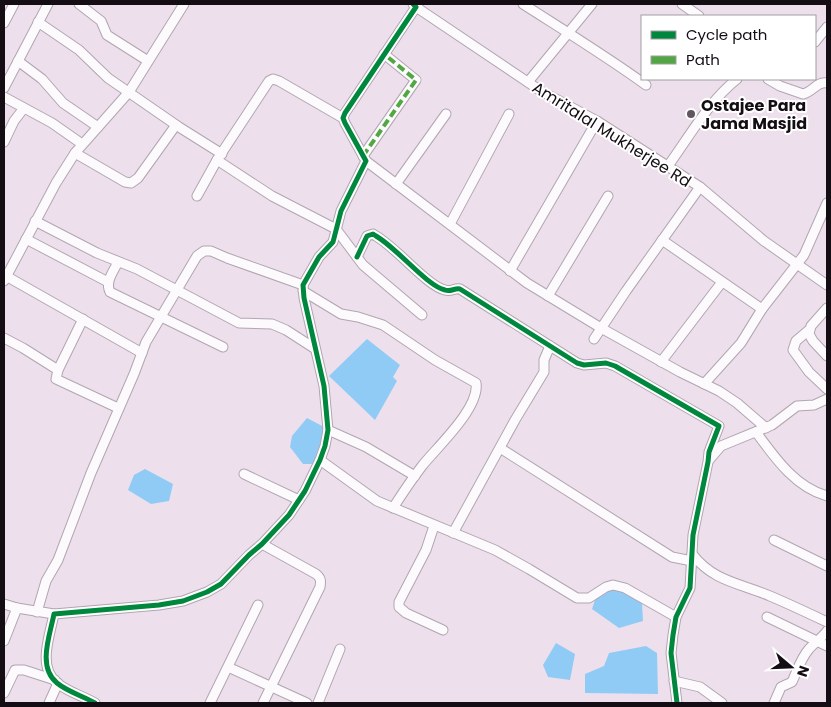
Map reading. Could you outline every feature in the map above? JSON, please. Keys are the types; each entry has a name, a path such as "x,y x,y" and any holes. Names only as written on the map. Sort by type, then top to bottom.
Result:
{"street":[{"path":"4,23 14,4"},
{"path":"4,88 48,4"},
{"path":"79,4 102,23 107,35 148,61"},
{"path":"142,353 5,278 75,153 129,92 184,4"},
{"path":"524,4 568,34 582,40 646,85"},
{"path":"528,82 592,4"},
{"path":"682,4 698,15"},
{"path":"344,118 351,104 416,5"},
{"name":"Amritalal Mukherjee Rd","path":"416,5 528,82 564,105 597,121 668,166 700,188 764,241 827,285"},
{"path":"38,22 79,50 108,78 176,125 272,196 336,229 338,234 377,278 422,315"},
{"path":"816,41 827,27"},
{"path":"4,604 54,614 116,610 183,601 207,592 221,584 277,528 299,500 320,460 328,430 324,386 314,348 303,288 319,257 332,245 341,211 364,159 416,80 384,54"},
{"path":"18,61 42,79 63,104 98,127"},
{"path":"197,196 264,86 273,79 344,118 349,132 364,159 510,271 601,328 736,403 766,428"},
{"path":"668,166 715,101 736,80"},
{"path":"774,80 803,94 820,83 827,83"},
{"path":"4,98 57,126 82,144"},
{"path":"4,142 14,121 24,108"},
{"path":"396,184 446,114"},
{"path":"450,224 509,114"},
{"path":"510,271 597,121"},
{"path":"75,153 125,182 131,183 138,178 176,125"},
{"path":"594,339 700,188"},
{"path":"548,296 608,196"},
{"path":"704,384 741,343 762,309 797,263 807,248 827,203"},
{"path":"35,222 118,262 132,266 239,323 261,323 279,326 314,348"},
{"path":"357,256 367,236 373,234 394,248 434,285 447,291 457,288 464,290 550,346 584,365 600,362 615,366 718,426 709,452 693,535 688,594 676,617 671,653 677,703"},
{"path":"26,238 108,282"},
{"path":"662,240 762,309"},
{"path":"37,612 46,580 60,554 91,473 152,330 197,256 204,250 211,251 303,288 340,314 358,317 383,325 435,360 476,383 477,390 469,408 415,476 393,508"},
{"path":"118,262 108,282 110,292 223,347"},
{"path":"661,362 722,282"},
{"path":"827,308 810,330 796,341 793,350 809,372 827,389"},
{"path":"83,319 58,370 56,379 118,408"},
{"path":"810,330 810,337 827,356"},
{"path":"4,338 58,370"},
{"path":"453,533 514,420 544,372 545,356 550,346"},
{"path":"708,462 721,446 766,428 797,406 820,404 827,399"},
{"path":"328,430 366,447 415,476"},
{"path":"756,432 775,457 799,483 814,492 827,496"},
{"path":"500,448 676,559 692,558 716,576 769,595 827,622"},
{"path":"320,460 378,501 495,550 529,568 577,598 589,598 606,587 613,585 625,588 676,617"},
{"path":"244,474 299,500"},
{"path":"434,526 426,550 399,602 399,607 406,613 443,630"},
{"path":"774,540 827,566"},
{"path":"262,544 316,574 321,582 263,703"},
{"path":"210,703 258,604"},
{"path":"4,641 17,608"},
{"path":"54,614 46,662 48,673 56,682"},
{"path":"767,617 827,646"},
{"path":"774,703 782,687 792,682 809,649 827,631"},
{"path":"318,703 340,649"},
{"path":"228,668 307,703"},
{"path":"4,693 15,670 24,670 56,682 95,703"},
{"path":"674,681 700,687 722,703"},
{"path":"49,703 56,682"}],"water":[{"path":"367,339 400,365 393,377 397,381 375,420 329,376"},
{"path":"307,418 326,428 313,464 303,464 290,447 292,436"},
{"path":"145,469 173,484 169,501 151,504 128,490 134,475"},
{"path":"608,582 642,603 643,621 619,628 592,609 598,591"},
{"path":"556,643 575,654 570,680 548,677 543,665"},
{"path":"646,646 657,653 658,694 585,693 585,674 604,666 609,653"}],"marked path":[{"path":"363,156 416,80 384,54"}],"cycle path":[{"path":"95,703 61,686 51,676 46,660 46,650 54,614 159,605 183,601 207,592 221,584 289,515 305,491 320,460 328,430 324,386 304,298 303,285 319,257 333,242 341,211 366,161 343,118 416,7 413,4"},
{"path":"357,257 367,236 373,234 438,287 447,290 460,289 577,363 584,365 606,363 615,366 719,426 709,452 693,535 690,588 676,617 673,635 671,653 677,703"}],"place":[{"name":"Ostajee Para Jama Masjid","path":"691,114"}]}
